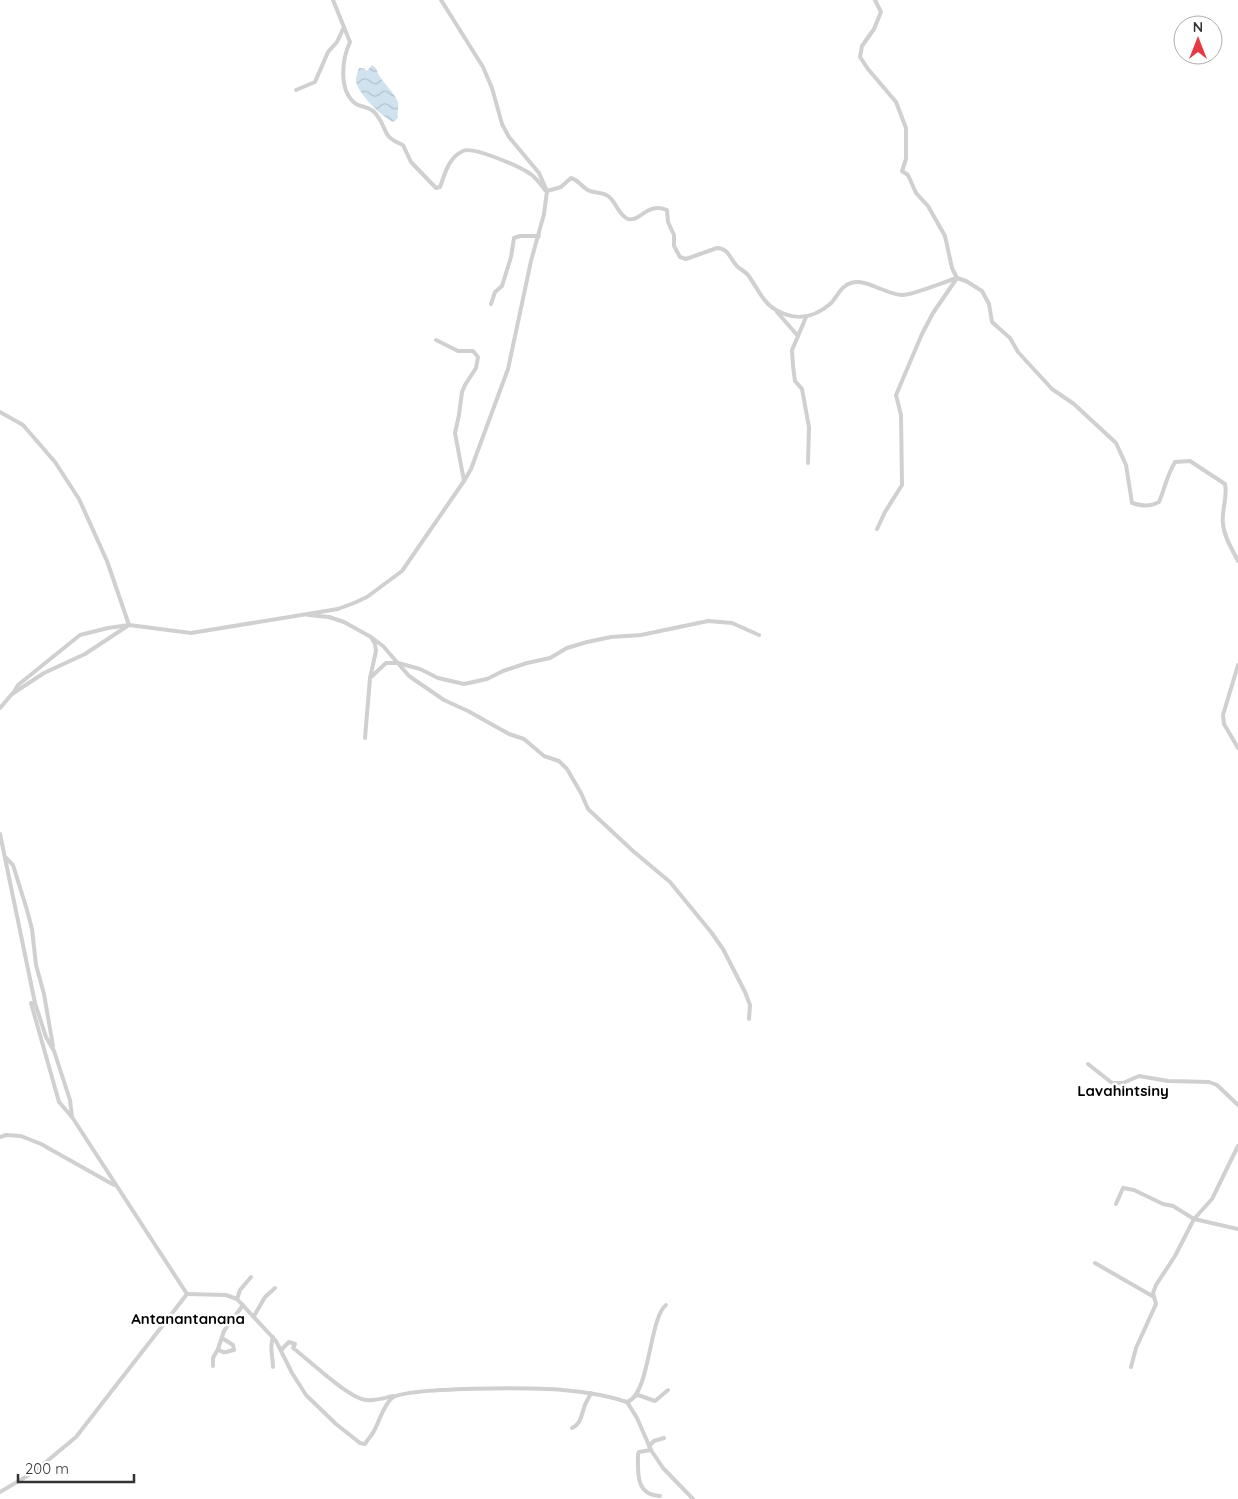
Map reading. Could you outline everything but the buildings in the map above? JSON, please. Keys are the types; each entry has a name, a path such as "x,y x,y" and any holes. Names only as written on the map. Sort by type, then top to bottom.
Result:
{"street":[{"path":"333,0 350,42 346,52 343,74 348,92 357,104 371,109 377,115 388,138 403,145 410,162 436,188 440,187 444,172 450,163 463,150 475,150 530,173 547,191"},
{"path":"0,708 18,685 80,636 108,628 129,625 191,633 338,609 367,597 402,571 471,469 508,369 531,260 544,214 547,191 539,173 509,136 502,124 492,88 483,67 470,43 441,0"},
{"path":"875,0 881,12 874,29 862,46 860,58 896,102 906,128 906,159 902,171 908,175 916,192 928,206 945,236 952,268 957,278"},
{"path":"296,90 315,82 328,52 337,42 344,27"},
{"path":"547,191 562,187 571,178 576,179 588,190 609,196 623,216 630,219 637,218 649,209 667,210 668,222 674,235 674,246 680,257 686,259 722,248 736,265 747,274 757,291 798,336"},
{"path":"491,304 495,292 502,286 512,257 514,238 520,236 539,236"},
{"path":"775,310 794,317 806,317 830,304 840,290 850,283 862,282 905,296 957,278 966,281 982,291 989,304 992,322 1010,338 1018,352 1052,389 1074,404 1116,444 1126,465 1132,503 1143,506 1160,502 1168,474 1174,462 1190,461 1225,484 1222,524 1238,561"},
{"path":"877,529 902,485 901,415 896,395 922,334 957,278"},
{"path":"806,317 792,350 792,366 795,381 802,389 809,427 808,463"},
{"path":"436,340 458,351 473,352 478,357 476,368 462,392 460,416 455,433 464,480"},
{"path":"0,412 23,425 55,462 79,499 107,561 129,625"},
{"path":"338,609 338,618 383,646 409,676 444,700 509,734 524,739 544,756 559,761 567,769 588,809 670,882 711,932 723,949 745,992 750,1005 750,1019"},
{"path":"304,615 329,617 344,622"},
{"path":"370,678 386,663 398,663 420,669 438,678 464,684 486,679 527,663 550,658 567,648 587,642 611,637 641,635 708,621 732,623 759,635"},
{"path":"12,694 44,673 85,654 129,625"},
{"path":"366,738 370,678 376,651 371,637"},
{"path":"1238,665 1223,715 1224,724 1238,748"},
{"path":"0,834 35,1003 46,1037 54,1051"},
{"path":"5,857 13,865 28,910 36,965 44,994 54,1051 70,1100 72,1117"},
{"path":"35,1003 31,1003 59,1102 72,1117 187,1294"},
{"path":"1088,1064 1112,1083 1123,1083 1139,1076 1168,1080 1209,1082 1217,1085 1238,1106"},
{"path":"0,1137 21,1136 41,1144 116,1186"},
{"path":"1131,1367 1136,1348 1156,1304 1154,1297 1156,1285 1175,1256 1194,1219 1212,1199 1238,1146"},
{"path":"1116,1204 1123,1188 1134,1190 1164,1204 1173,1206 1194,1219 1238,1228"},
{"path":"1095,1263 1154,1297"},
{"path":"237,1299 240,1290 251,1277"},
{"path":"254,1316 265,1297 275,1288"},
{"path":"187,1294 226,1295 237,1299 273,1337 306,1395 336,1424 360,1443 366,1444 393,1396"},
{"path":"0,1492 34,1472 76,1437 187,1294"},
{"path":"213,1366 213,1358 224,1331 243,1305"},
{"path":"281,1350 289,1342 294,1344 292,1348 350,1393 364,1400 381,1400 406,1393 453,1389 550,1389 600,1394 627,1402 636,1396 641,1384 656,1326 663,1307 666,1305"},
{"path":"273,1337 271,1343 273,1367"},
{"path":"218,1349 226,1354 234,1350 233,1345 222,1338"},
{"path":"636,1396 655,1401 668,1390"},
{"path":"572,1428 576,1427 579,1423 591,1393"},
{"path":"627,1402 637,1418 650,1448 663,1468 694,1499"},
{"path":"660,1496 654,1496 645,1490 638,1478 638,1454 650,1448 654,1441 664,1438"}],"water":[{"path":"372,65 376,68 380,77 398,102 398,118 393,122 370,104 357,85 356,78 359,68 364,68 367,71"}],"district":[{"name":"Lavahintsiny","path":"1123,1091"},
{"name":"Antanantanana","path":"188,1319"}]}
